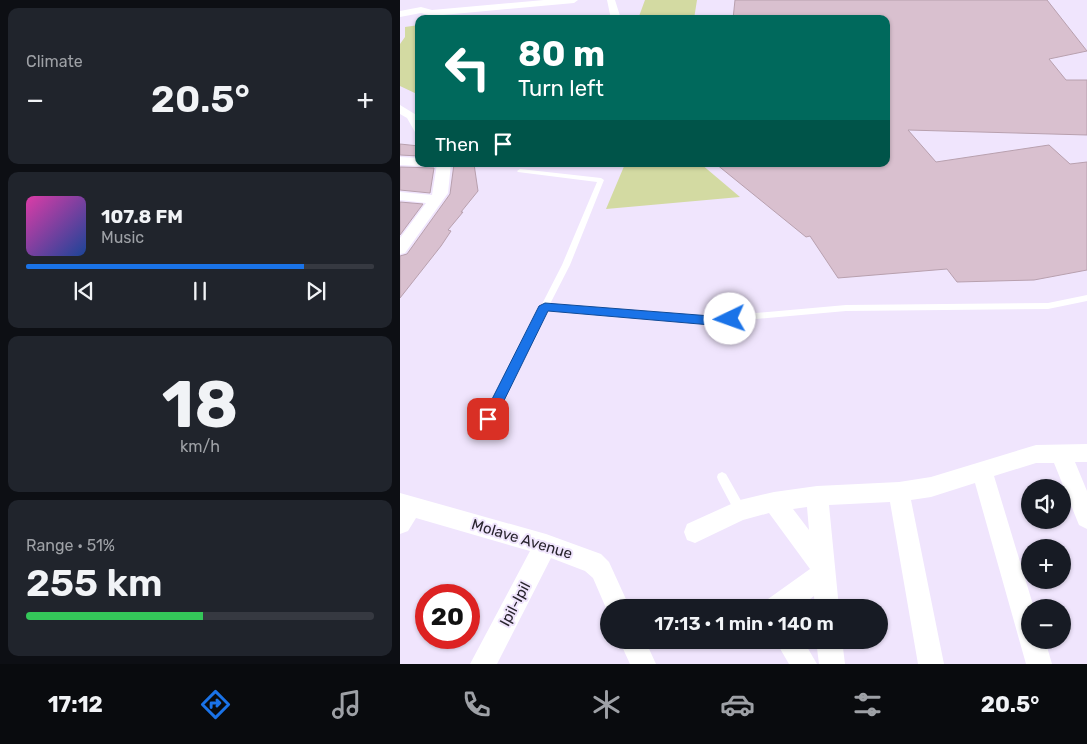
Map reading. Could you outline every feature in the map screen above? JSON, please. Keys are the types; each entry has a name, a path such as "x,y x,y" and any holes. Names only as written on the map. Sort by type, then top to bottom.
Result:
{"street":[{"path":"400,14 418,10 430,13 461,15 574,0"},
{"path":"611,0 615,15"},
{"path":"400,109 412,116 415,122"},
{"path":"400,160 415,162"},
{"path":"400,249 405,234 441,194 443,167"},
{"path":"400,196 436,200"},
{"path":"695,532 740,510 774,502 817,496 900,492 931,486 1036,454 1087,453"},
{"path":"1061,454 1087,518"},
{"path":"982,471 1021,603"},
{"path":"900,492 931,664"},
{"path":"817,496 825,599"},
{"path":"774,502 823,571"},
{"name":"Molave Avenue","path":"404,511 546,545 598,565 614,599"},
{"name":"Ipil-Ipil","path":"483,664 546,545"},
{"path":"788,599 823,571"},
{"path":"636,649 643,664"},
{"path":"794,649 804,664"},
{"path":"831,649 832,664"},
{"path":"1035,649 1039,664"}],"lane":[{"path":"480,435 566,264 601,180 520,171"},
{"path":"545,306 711,320 846,308 1048,306 1087,298"},
{"path":"722,478 740,510"}],"green space":[{"path":"645,0 697,0 695,15 639,15"},
{"path":"415,26 415,93 400,86 400,44 405,37 405,27"},
{"path":"624,167 705,167 740,197 606,209"}],"building":[{"path":"735,0 1047,0 1087,51 1049,59 1066,80 1087,80 1087,135 908,130 936,162 1049,145 1070,164 1087,162 1087,270 1034,280 957,282 947,269 838,278 810,236 806,237 720,167 890,167 890,15 733,15"},
{"path":"400,144 415,146 415,156 400,155"},
{"path":"400,167 434,168 430,193 400,190"},
{"path":"454,167 474,167 478,191 448,230 451,231 441,246 400,298 400,256 407,254 450,194"},
{"path":"400,202 423,204 400,235"}],"route":[{"path":"488,419 545,306 711,320 730,319"}]}
